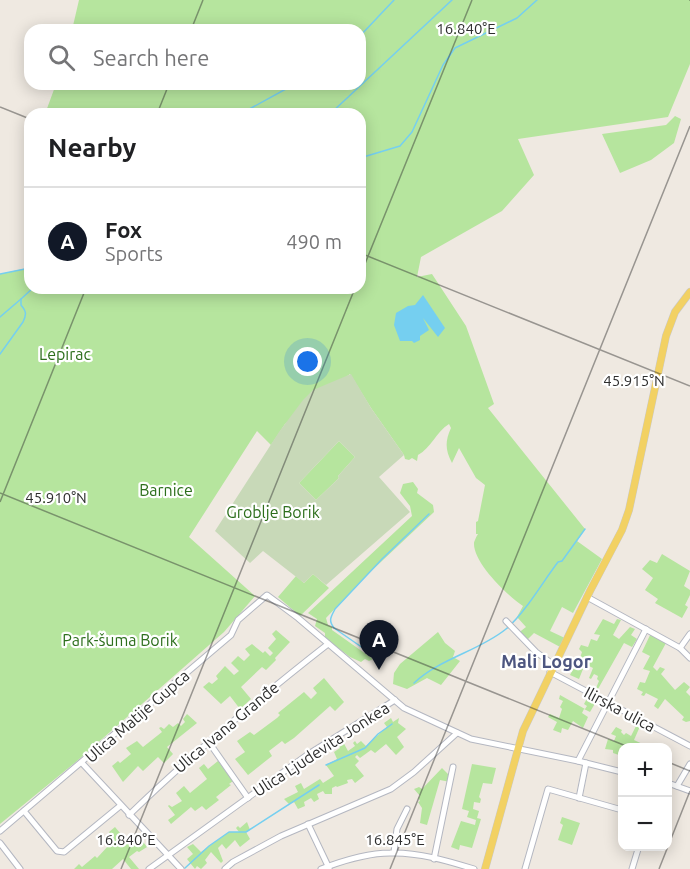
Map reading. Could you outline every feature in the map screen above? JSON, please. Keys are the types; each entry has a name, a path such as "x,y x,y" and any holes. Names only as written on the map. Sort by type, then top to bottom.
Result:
{"main road":[{"path":"485,869 517,748 552,668 622,530 629,510 666,336 675,312 690,292"}],"street":[{"name":"Ulica Matije Gupca","path":"0,831 231,635 238,620 267,595 328,644"},
{"path":"587,597 680,648 690,658"},
{"name":"Ilirska ulica","path":"506,621 552,668 608,702 690,746"},
{"path":"578,761 646,628"},
{"path":"680,648 690,634"},
{"path":"328,644 404,708 457,733 471,739 618,771"},
{"name":"Ulica Ivana Granđe","path":"129,815 255,700 328,644"},
{"name":"Ulica Ljudevita Jonkea","path":"149,869 307,755 395,700"},
{"path":"225,869 232,862 281,836 391,789 414,772 457,733"},
{"name":"Ulica Ljudevita Jonkea","path":"208,741 248,798"},
{"path":"579,798 586,763"},
{"path":"81,764 181,869"},
{"path":"677,786 690,764"},
{"path":"434,859 453,767"},
{"path":"672,784 690,791"},
{"path":"525,869 548,789 618,809"},
{"path":"24,811 57,851 64,852 120,806"},
{"path":"394,852 397,829 406,809"},
{"path":"308,824 326,868 360,858 394,852 474,869"},
{"path":"0,843 20,869"},
{"path":"632,869 637,851"}],"green space":[{"path":"79,0 690,0 690,64 668,117 518,139 534,175 502,211 421,257 417,277 432,274 466,326 494,404 488,408 585,529 577,541 602,559 573,613 562,607 550,631 567,639 562,648 534,633 525,642 517,634 526,627 517,617 523,606 501,587 479,560 474,543 478,534 476,534 476,522 485,485 476,478 459,448 452,463 447,446 451,428 449,424 418,455 417,461 412,458 405,459 350,374 285,424 271,445 257,431 189,537 255,596 224,632 77,761 0,824 0,274 24,269 24,294 366,294 366,108 47,108 54,90 366,90 366,24 73,24"},
{"path":"675,116 681,119 674,143 651,160 620,173 602,134 666,125"},
{"name":"Groblje Borik","path":"351,374 371,408 404,455 379,477 410,512 326,585 313,574 304,583 263,551 250,563 215,531 279,432 313,390","holes":["339,441 355,457 338,476 339,478 316,500 299,483"]},
{"path":"339,441 355,457 338,476 339,478 316,500 299,483"},
{"path":"413,482 418,489 417,493 433,505 434,512 366,576 326,618 332,630 373,659 369,661 365,659 361,662 350,657 325,638 325,633 315,626 317,619 308,613 412,516 410,506 400,493 403,484"},
{"path":"662,554 690,571 684,586 690,590 685,605 688,607 682,618 655,603 658,599 645,590 653,578 642,569 650,560 657,563"},
{"path":"313,574 329,588 300,616 278,597 296,576 304,583"},
{"path":"603,619 614,624 617,619 621,620 613,635 619,639 630,627 635,629 631,635 637,639 632,647 624,643 598,689 596,688 599,681 598,676 594,674 591,679 589,678 593,668 585,664 579,679 570,675 577,662 573,660 575,657 580,658 581,645 588,647 591,639 597,641 600,635 594,634"},
{"path":"276,630 290,642 266,670 262,667 241,687 251,699 240,709 230,696 221,704 203,687 218,679 216,676 225,666 234,675 239,671 231,663 238,656 244,661 250,655 245,649 252,644 270,656 273,653 268,648 276,639 272,634"},
{"path":"438,632 445,643 455,651 453,657 460,661 441,685 427,678 407,689 393,684 394,673 400,664"},
{"path":"651,633 666,643 653,667 657,671 660,667 665,669 661,674 675,690 684,682 690,687 686,692 690,696 690,721 682,720 684,717 665,699 658,709 654,706 658,699 646,693 644,696 641,695 643,692 637,689 640,682 645,683 650,671 643,669 650,656 642,652"},
{"path":"324,678 344,702 335,711 330,706 285,744 282,741 269,751 272,756 248,775 235,759 245,752 237,741 250,732 254,735 277,718 280,715 278,713 304,692 311,699 317,693 313,688"},
{"path":"560,695 585,709 587,706 584,704 589,695 597,700 590,712 584,709 582,713 588,717 583,728 573,721 568,730 562,728 561,733 553,730 557,722 548,717 550,714 559,718 563,701 559,699"},
{"path":"187,714 197,723 167,747 173,754 164,763 158,757 143,771 138,766 123,782 112,766 131,754 126,748 137,741 143,747 162,732 159,728 161,727 164,729 169,724 173,727 178,723 181,726"},
{"path":"391,718 393,722 399,718 398,723 406,729 397,737 404,747 396,755 386,744 375,753 371,750 360,758 357,755 355,757 359,761 355,765 364,776 355,783 352,779 347,780 348,783 332,788 332,794 325,794 323,791 317,794 319,799 314,802 311,798 304,802 305,806 298,809 294,802 289,804 284,799 298,792 295,786 301,783 304,789 320,779 323,783 334,776 326,765 337,759 334,752 340,748 337,742 342,740 348,751 355,746 353,743 355,741 357,744 361,741 366,746 387,727 384,723"},
{"path":"638,722 641,724 634,740 640,743 618,743 618,755 613,753 613,750 605,749 608,739 614,741 616,736 611,734 616,727 622,730 624,735 626,733 631,736"},
{"path":"218,761 233,781 229,784 231,785 216,797 219,800 206,810 202,806 195,811 191,807 171,824 168,820 175,815 168,806 172,807 182,801 176,793 184,786 190,793 207,779 199,768 204,764 208,769"},
{"path":"472,764 496,768 492,784 483,783 479,797 480,803 474,802 473,809 479,811 477,818 481,819 472,848 460,845 459,850 451,847 461,821 475,825 476,820 467,817 469,811 462,809"},
{"path":"442,768 451,777 450,782 440,780 427,825 420,823 422,808 418,798 420,796 414,789 419,787 422,789"},
{"path":"562,817 580,823 572,845 558,840 563,825 560,823"},
{"path":"247,822 250,830 246,832 250,839 240,847 235,840 226,849 222,844 218,848 223,861 221,863 211,852 205,860 207,863 201,869 197,866 195,869 187,859 193,854 187,847 193,844 201,852 229,832 239,832 236,828 238,826 240,828"},
{"path":"115,827 131,846 140,838 147,847 129,857 139,869 131,869 123,859 112,869 74,869 79,864 82,867 95,856 97,858 109,845 105,840"}],"water":[{"path":"423,295 445,328 438,337 423,318 429,330 420,336 420,340 414,343 400,341 394,325 396,313 415,305"}],"waterway":[{"path":"366,30 394,0"},
{"path":"366,80 452,0"},
{"path":"366,156 400,146 412,132 443,65 455,48 517,18 537,0"},
{"path":"251,108 284,90"},
{"path":"336,108 356,90"},
{"path":"0,274 24,269"},
{"path":"0,354 23,322 25,313 21,299 26,294"},
{"path":"0,317 21,299"},
{"path":"373,655 334,628 331,616 382,559 429,514"},
{"path":"414,683 436,667 484,643 506,629 527,606 585,529"},
{"path":"326,765 365,748 378,734 392,724"},
{"path":"185,868 209,846 229,832 246,832 319,785"}],"place":[{"name":"Fox","path":"379,670"}],"district":[{"name":"Mali Logor","path":"546,661"}],"park label":[{"name":"Lepirac","path":"65,354"},
{"name":"Barnice","path":"166,490"},
{"name":"Park-šuma Borik","path":"120,640"}]}
